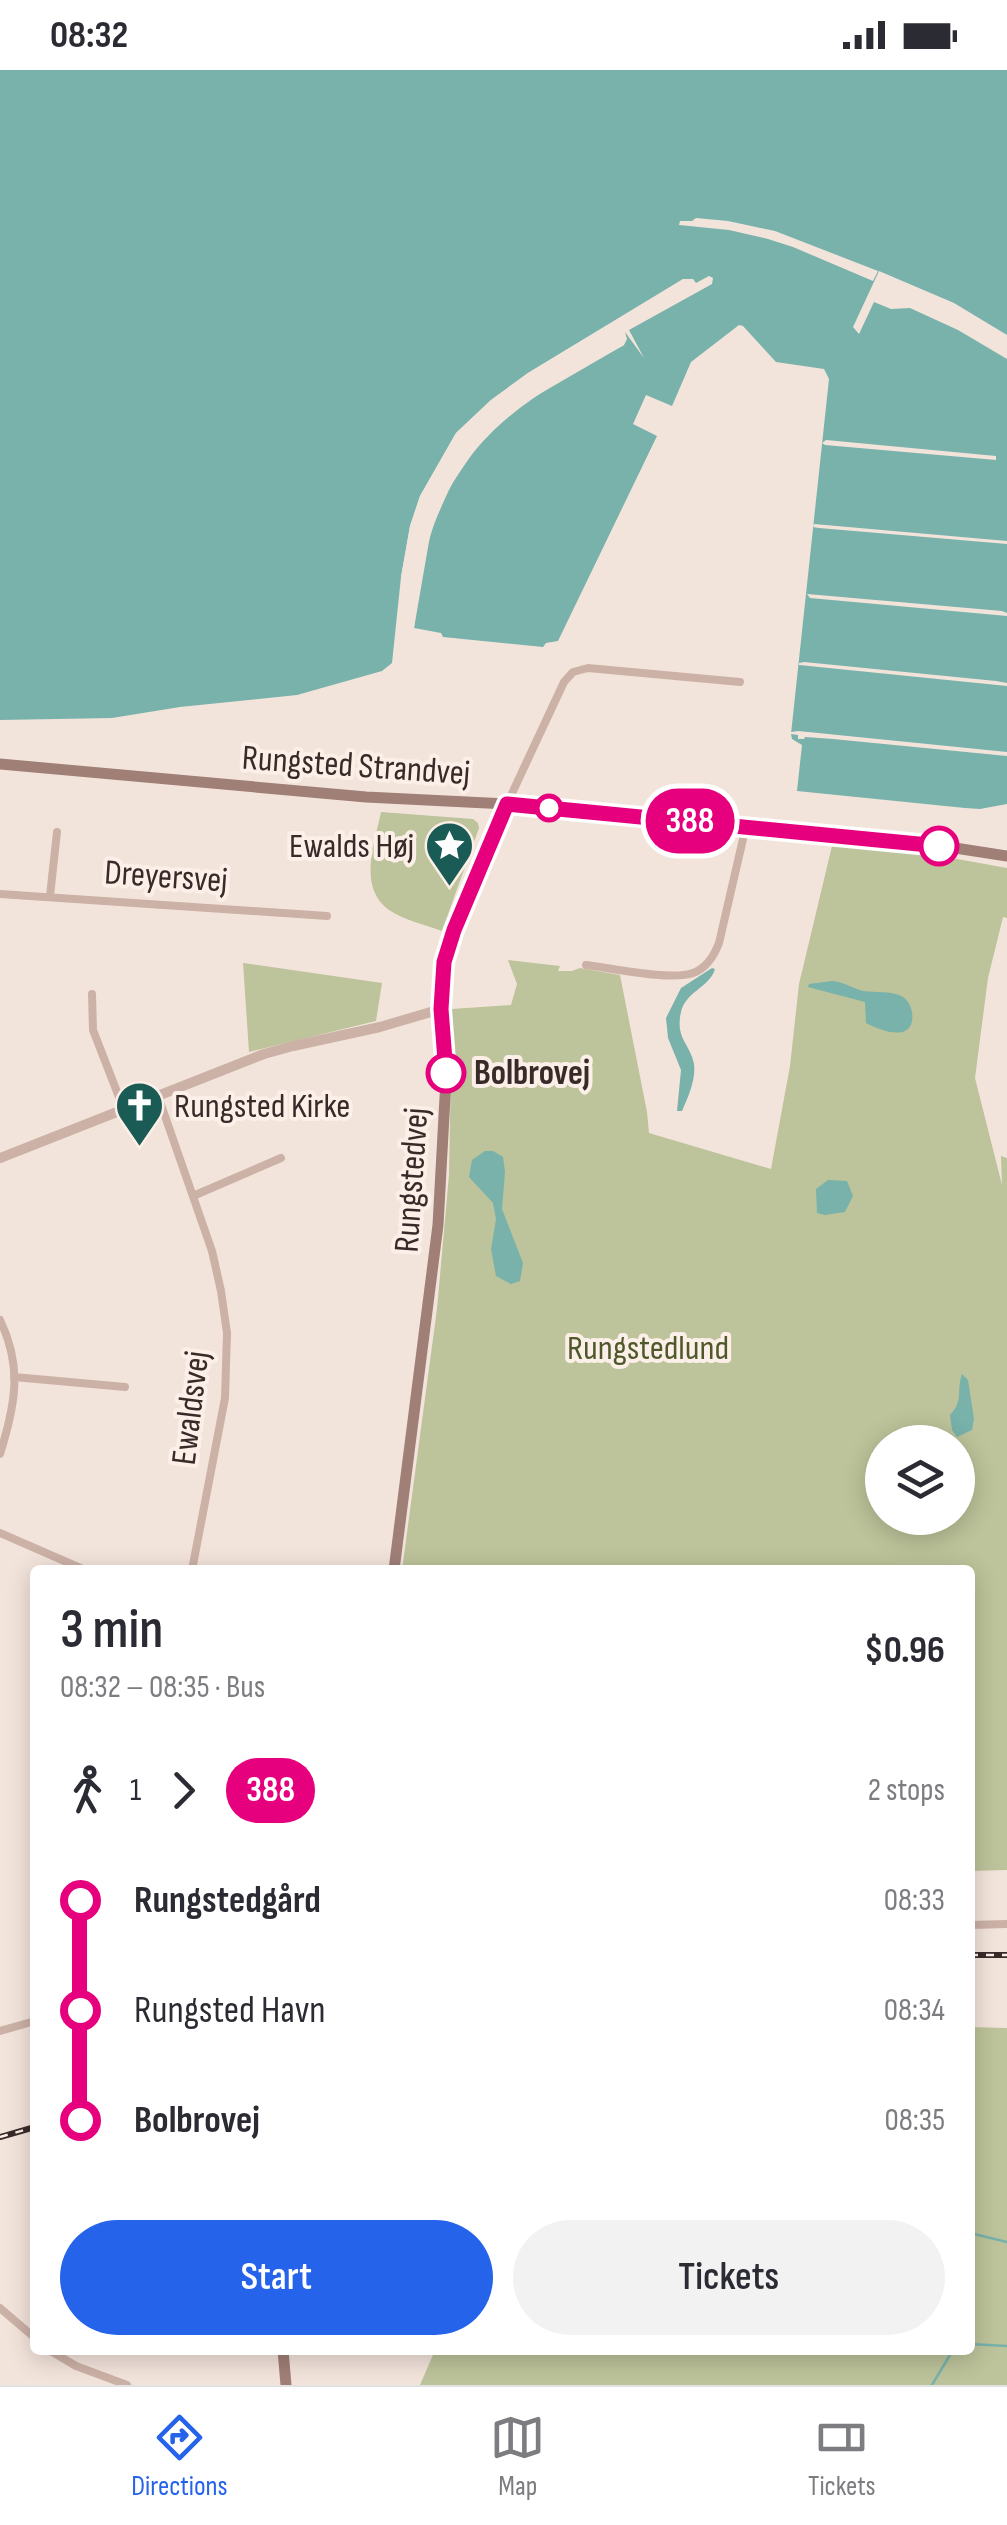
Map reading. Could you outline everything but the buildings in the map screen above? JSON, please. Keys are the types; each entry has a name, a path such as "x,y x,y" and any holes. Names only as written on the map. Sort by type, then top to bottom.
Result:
{"main road":[{"name":"Rungsted Strandvej","path":"0,764 366,797 507,804 923,844 1007,856"},
{"name":"Rungstedvej","path":"395,1565 438,1225 446,1079 442,980 448,948 507,804"},
{"path":"283,2355 286,2385"}],"street":[{"path":"507,804 564,682 580,669 740,682"},
{"path":"586,965 679,976 698,972 713,958 719,943 746,826"},
{"path":"50,896 57,832"},
{"name":"Dreyersvej","path":"0,894 328,916"},
{"path":"92,994 93,1030 124,1110"},
{"path":"0,1158 294,1046 441,1009"},
{"name":"Ewaldsvej","path":"158,1096 212,1251 227,1333 226,1398 193,1565"},
{"path":"193,1196 281,1158"},
{"path":"0,1320 13,1356 14,1377 12,1416 0,1454"},
{"path":"14,1377 125,1387"},
{"path":"0,1532 74,1565"},
{"path":"975,1925 1007,1924"},
{"path":"0,2030 30,2023"},
{"path":"0,2308 30,2334"},
{"path":"57,2355 127,2385"}],"green space":[{"path":"381,812 473,819 478,823 442,931 389,910 373,889 372,850"},
{"name":"Rungstedlund","path":"832,846 935,855 1007,868 1007,918 1003,917 988,978 975,1078 1002,1185 1001,1156 1007,1158 1007,1870 975,1871 975,1565 403,1565 437,1309 449,1175 452,1009 511,1005 517,984 508,960 560,966 558,971 580,968 620,975 649,1133 771,1169 790,1066 799,984"},
{"path":"243,963 382,983 376,1021 249,1052"},
{"path":"975,2027 1007,2028 1007,2385 420,2385 433,2355 975,2355"}],"water":[{"path":"0,70 1007,70 1007,335 954,303 879,271 853,327 859,334 874,302 891,309 910,308 1007,359 1007,804 980,809 797,791 802,745 791,734 829,379 824,369 776,362 743,326 739,325 691,362 672,406 646,395 633,424 657,436 558,641 543,647 443,637 441,633 414,628 428,544 441,506 479,446 529,401 624,345 623,329 696,287 682,280 528,373 456,433 420,496 410,526 392,663 382,671 297,695 112,718 0,720"},
{"path":"715,969 708,981 687,999 681,1012 680,1029 694,1070 682,1111 677,1111 681,1070 668,1038 666,1018 681,988"},
{"path":"832,981 903,997 911,1009 909,1028 901,1032 880,1029 866,1023 865,1002 808,987"},
{"path":"485,1151 503,1157 502,1209 523,1263 520,1281 511,1284 496,1276 491,1249 496,1219 493,1203 469,1177 472,1160"},
{"path":"828,1180 847,1181 853,1196 845,1212 817,1213 816,1189"},
{"path":"962,1374 968,1380 973,1425 951,1425 950,1415 958,1400"}],"pier":[{"path":"696,218 775,231 878,271 873,281 768,239 679,225 680,221"},
{"path":"709,276 713,278 712,284 629,330 644,358 625,332 624,345 524,403 476,448 451,485 431,530 414,628 409,628 422,545 436,503 459,463 487,428 521,399 621,341 619,325 690,284 684,284 531,377 460,436 424,498 415,527 402,615 401,577 410,526 420,496 456,433 528,373 683,279 696,283"},
{"path":"826,440 996,456 996,460 825,445 822,443"},
{"path":"814,524 1007,541 1007,544 819,528"},
{"path":"807,594 1002,611 1007,616 810,598"},
{"path":"804,662 996,681 1007,686 799,665"},
{"path":"791,732 1007,752 1007,756 798,739"}],"waterway":[{"path":"975,2234 1007,2242"},
{"path":"975,2344 1007,2346"},
{"path":"932,2385 950,2355"}],"railway":[{"path":"975,1955 1007,1955"},
{"path":"0,2137 30,2128"}],"bus line":[{"name":"388","path":"446,1073 441,1009 444,962 507,804 939,846"}],"place":[{"name":"Ewalds Høj","path":"449,888"},
{"name":"Bolbrovej","path":"446,1073"},
{"name":"Rungsted Kirke","path":"139,1148"}]}
